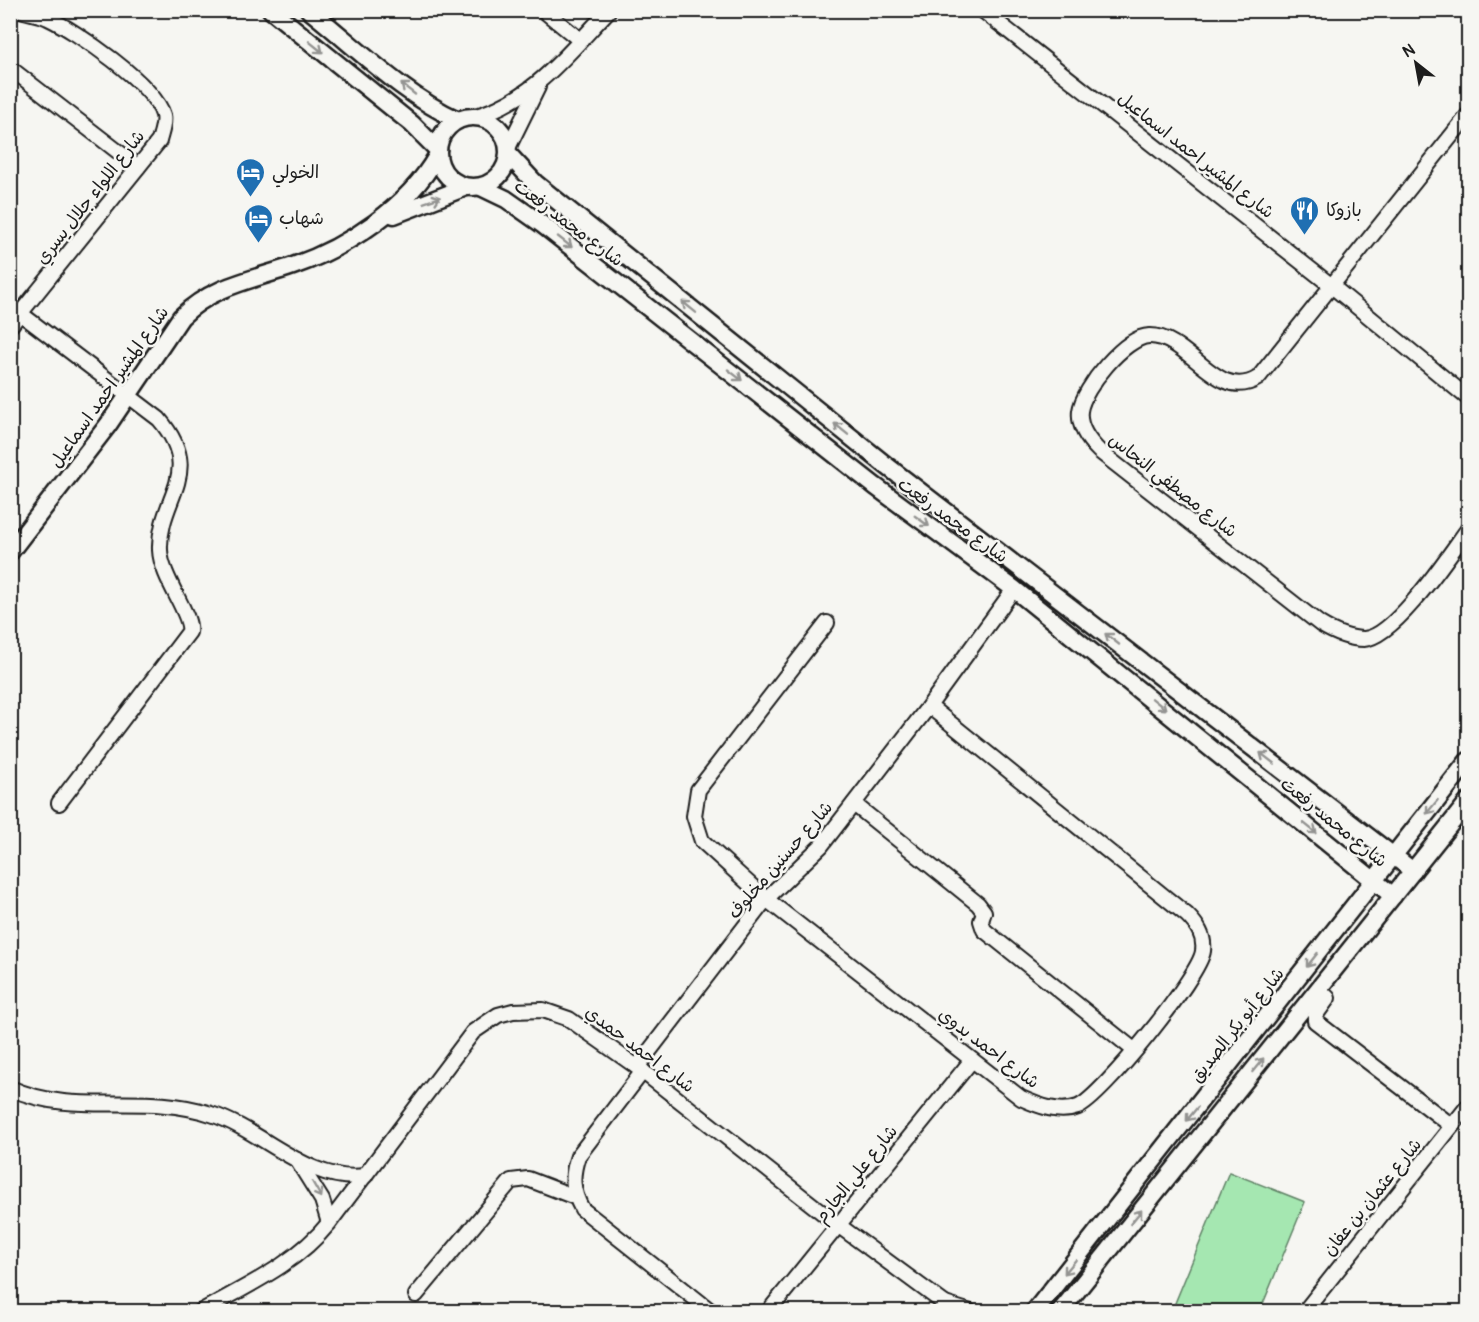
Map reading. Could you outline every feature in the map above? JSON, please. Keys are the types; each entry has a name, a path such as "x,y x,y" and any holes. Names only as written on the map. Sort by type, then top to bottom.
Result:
{"street":[{"name":"شارع اللواء جلال يسري","path":"10,327 159,141 164,126 163,114 147,89 81,37 46,17 21,10"},
{"path":"271,10 412,124 437,153 447,177 474,187 500,175 524,112 546,75"},
{"path":"309,10 439,112 465,119 487,120 499,128 508,151"},
{"path":"543,10 580,40"},
{"path":"437,153 442,136 465,119 512,103 546,75 609,10"},
{"name":"شارع المشير احمد اسماعيل","path":"982,10 1332,287 1468,398"},
{"path":"10,68 138,167"},
{"name":"شارع مصطفي النحاس","path":"1468,116 1268,369 1250,383 1240,385 1219,378 1162,338 1146,336 1129,344 1113,359 1084,399 1079,413 1088,440 1320,624 1352,638 1365,639 1388,628 1468,530"},
{"name":"شارع محمد رفعت","path":"508,151 535,183 887,466 1413,871"},
{"name":"شارع المشير احمد اسماعيل","path":"361,231 402,201 422,181 437,153"},
{"name":"شارع المشير احمد اسماعيل","path":"10,552 128,397 181,317 195,303 229,286 307,261 410,207 474,187"},
{"name":"شارع محمد رفعت","path":"474,187 506,199 543,225 858,473 1014,589 1393,896"},
{"path":"21,314 159,419 170,432 176,447 179,480 161,533 159,549 166,580 190,627 186,636 59,803"},
{"path":"858,473 873,454"},
{"path":"875,486 878,474 887,466"},
{"name":"شارع حسنين مخلوف","path":"575,1197 573,1170 578,1156 640,1069 766,899 821,846 854,804 1014,589"},
{"name":"شارع احمد بدوي","path":"827,623 698,790 694,803 696,829 702,841 766,899 1021,1098 1039,1106 1064,1110 1088,1102 1134,1050 1200,962 1203,950 1202,936 1197,924 929,706"},
{"name":"شارع أبو بكر الصديق","path":"1034,1311 1201,1104 1468,761"},
{"path":"1060,1311 1468,802"},
{"path":"854,804 982,908 981,926 984,930 1134,1050"},
{"path":"1319,989 1328,998 1315,1016 1315,1021 1452,1126"},
{"name":"شارع احمد حمدي","path":"200,1311 291,1260 329,1223 474,1032 498,1015 528,1009 557,1014 569,1019 640,1069 947,1308 971,1311"},
{"name":"شارع علي الجارم","path":"768,1311 972,1060"},
{"path":"10,1088 49,1101 75,1104 138,1101 189,1107 237,1124 297,1160 337,1176 365,1176"},
{"name":"شارع عثمان بن عفان","path":"1304,1311 1468,1106"},
{"path":"297,1160 322,1200 329,1223"},
{"path":"416,1295 511,1180 528,1179 575,1197 582,1209 712,1311"}],"green space":[{"path":"1229,1172 1305,1202 1260,1311 1183,1311 1173,1308"}],"place":[{"name":"الخولي","path":"251,198"},
{"name":"بازوكا","path":"1305,236"},
{"name":"شهاب","path":"258,244"}]}
